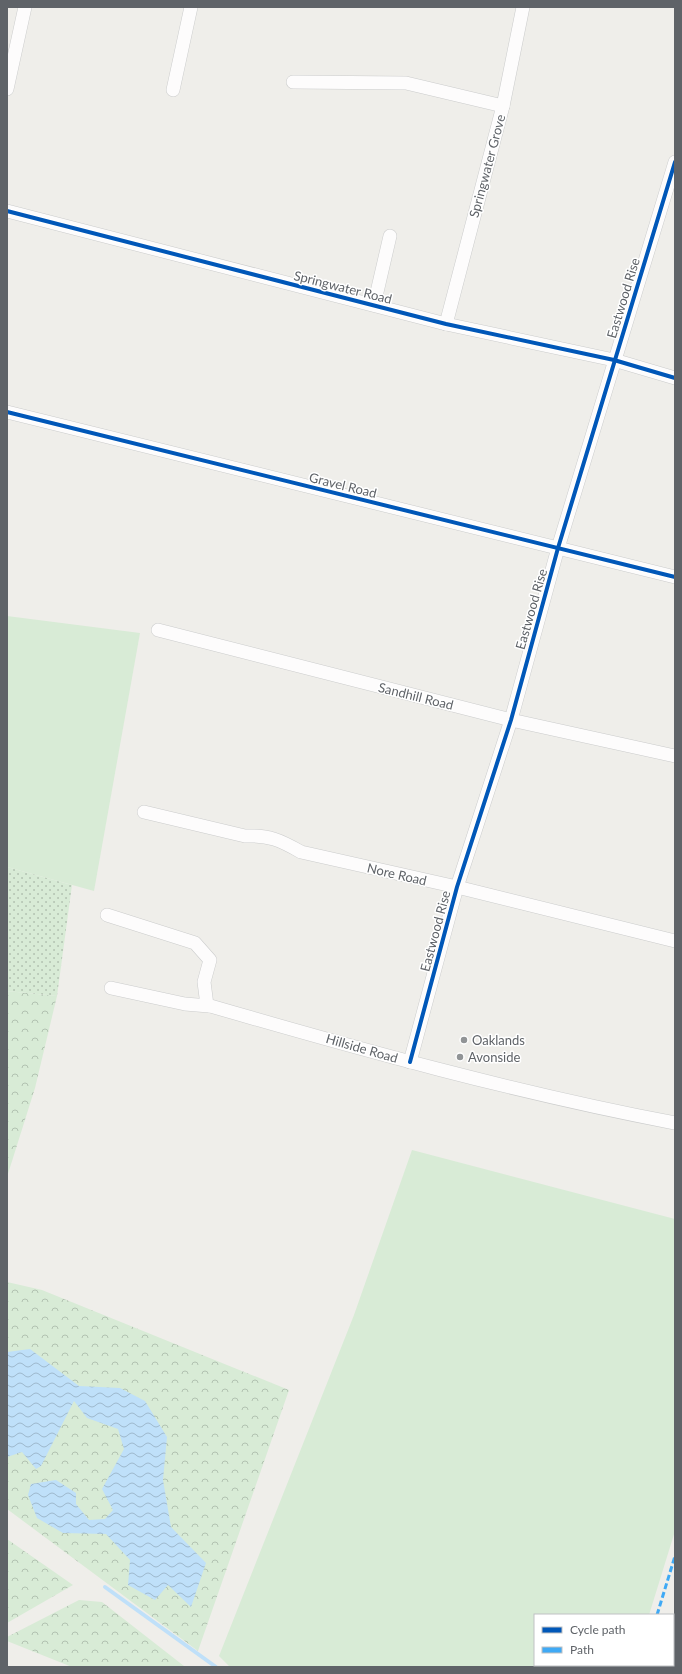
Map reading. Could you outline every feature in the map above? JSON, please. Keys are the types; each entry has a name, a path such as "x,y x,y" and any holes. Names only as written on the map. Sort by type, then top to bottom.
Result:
{"street":[{"path":"7,89 25,7"},
{"path":"173,90 191,7"},
{"name":"Springwater Grove","path":"446,324 503,106 523,7"},
{"path":"293,82 406,83 503,106"},
{"name":"Eastwood Rise","path":"410,1062 457,888 510,720 558,548 614,360 673,179 675,162"},
{"name":"Springwater Road","path":"7,211 446,324 614,360 675,378"},
{"path":"374,305 390,236"},
{"name":"Gravel Road","path":"7,412 675,576"},
{"name":"Sandhill Road","path":"158,630 510,720 675,756"},
{"name":"Nore Road","path":"144,812 245,836 260,835 279,839 301,852 675,941"},
{"path":"107,915 195,942 210,960 204,982 209,1006"},
{"name":"Hillside Road","path":"111,988 185,1004 209,1006 410,1062 596,1108 675,1122"}],"green space":[{"path":"7,616 140,633 94,891 7,867"},
{"path":"7,867 72,885 57,996 7,991"},
{"path":"7,991 57,996 35,1088 7,1177"},
{"path":"412,1150 675,1219 675,1531 649,1614 534,1614 534,1666 633,1667 230,1667 219,1656 354,1315"},
{"path":"7,1282 42,1290 289,1390 198,1651 7,1509"},
{"path":"7,1539 73,1585 7,1623"},
{"path":"79,1600 102,1602 184,1666 72,1667 7,1641 7,1637"}],"water":[{"path":"30,1349 79,1386 120,1388 145,1401 167,1437 163,1480 171,1527 206,1563 191,1607 168,1585 155,1600 128,1585 130,1560 106,1534 63,1533 37,1518 28,1495 31,1484 56,1480 76,1493 76,1504 89,1520 105,1519 113,1510 102,1489 124,1449 118,1429 87,1418 74,1401 41,1466 36,1469 22,1452 7,1457 7,1352"}],"waterway":[{"path":"105,1587 216,1667"}],"marked path":[{"path":"657,1614 675,1556"}],"cycle path":[{"path":"410,1062 457,887 511,720 558,548 675,162"},
{"path":"7,211 446,324 614,360 675,378"},
{"path":"7,412 675,577"}],"place":[{"name":"Oaklands","path":"464,1040"},
{"name":"Avonside","path":"460,1057"}]}
